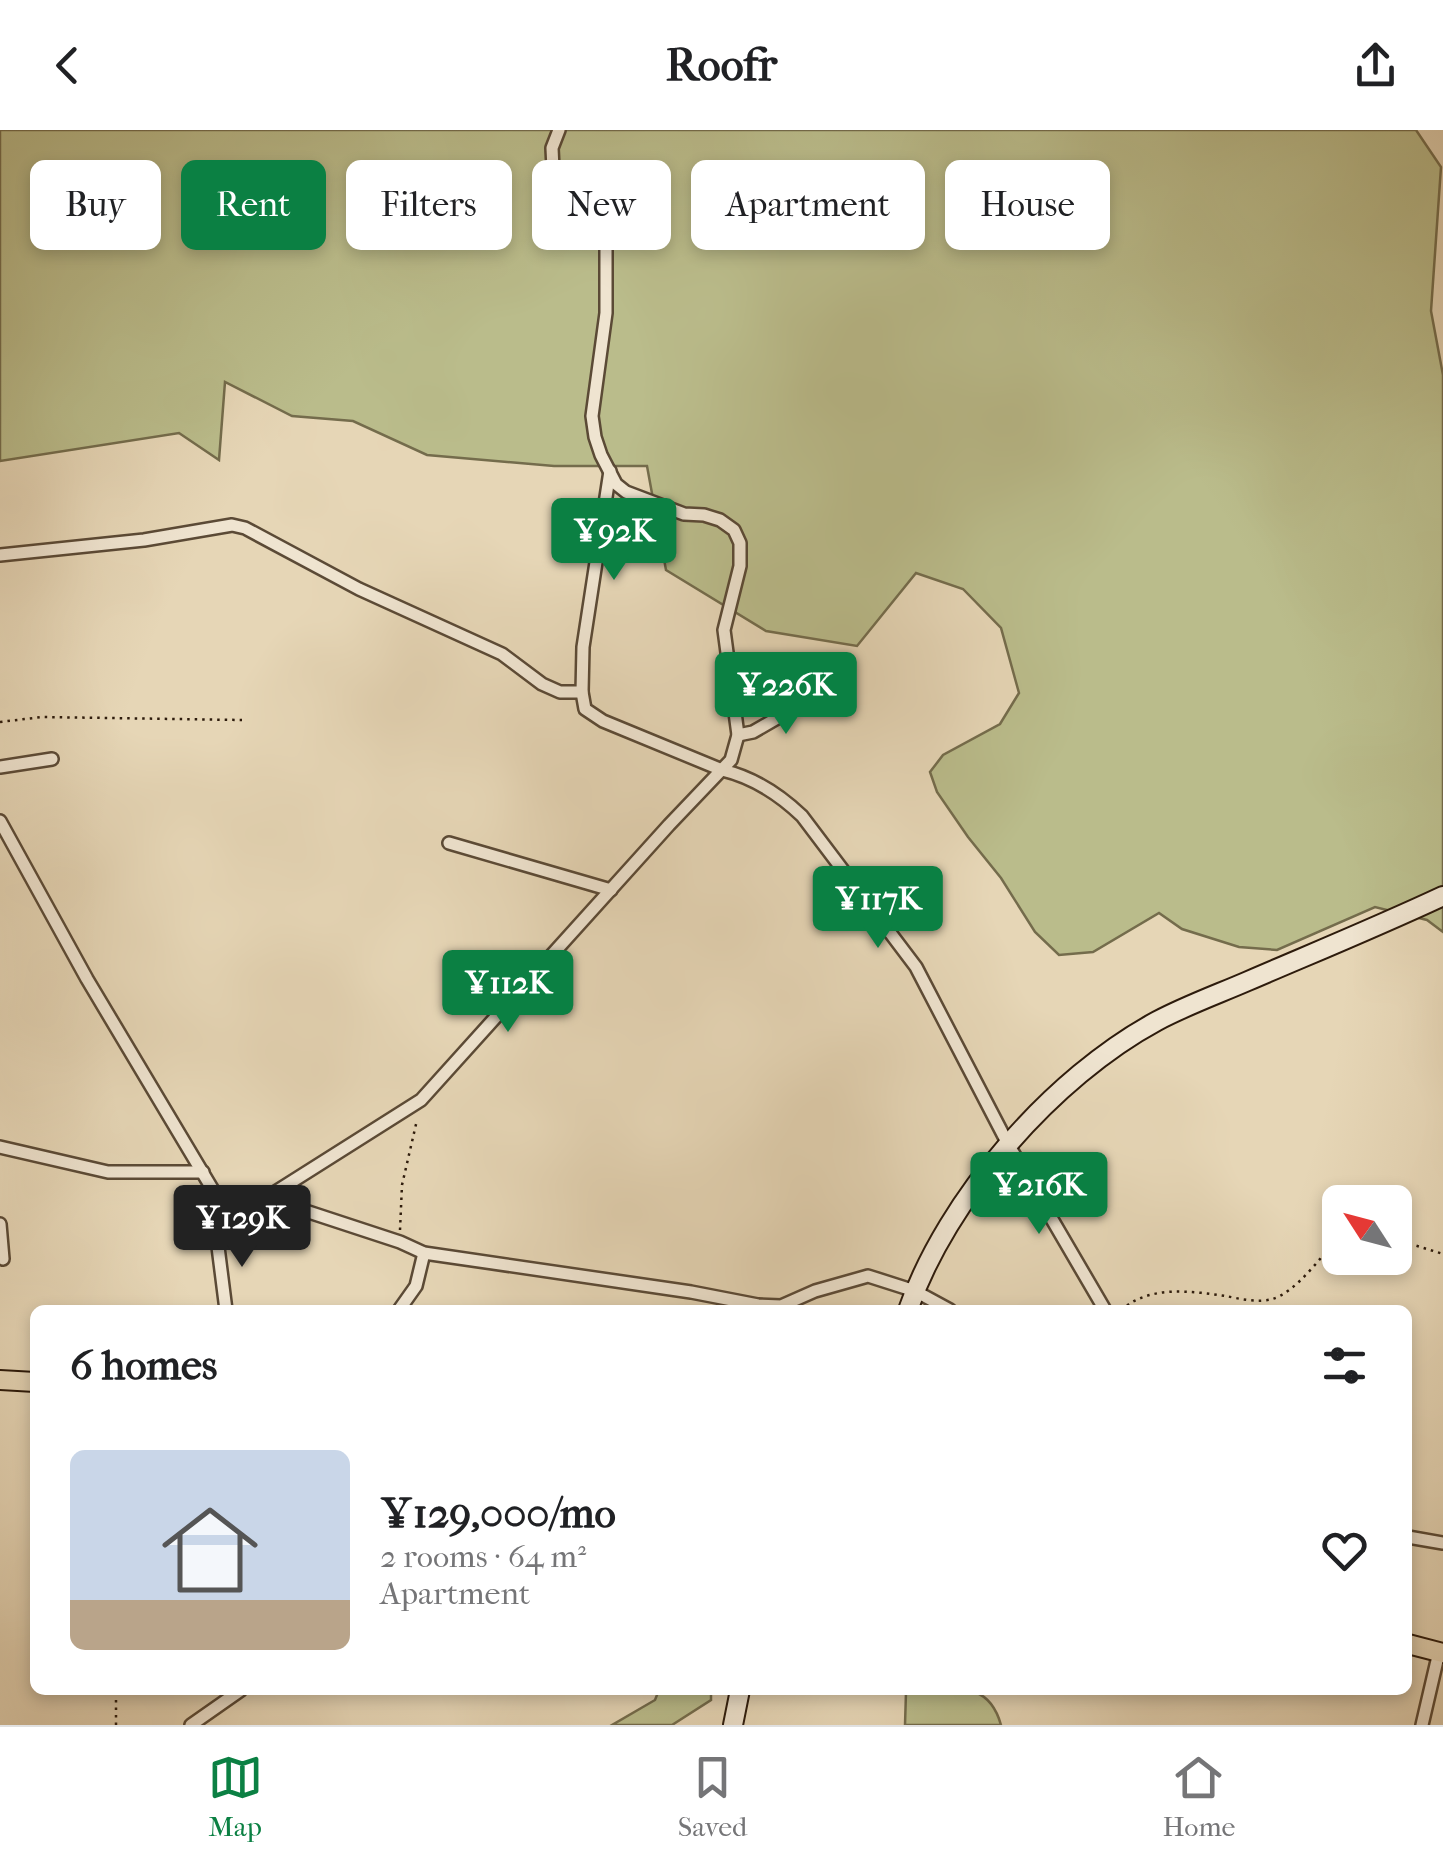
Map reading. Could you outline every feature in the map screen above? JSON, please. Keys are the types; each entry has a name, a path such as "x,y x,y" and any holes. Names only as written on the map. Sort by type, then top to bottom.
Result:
{"main road":[{"path":"0,1380 30,1382"},
{"path":"1412,1645 1441,1652"}],"street":[{"path":"225,1305 216,1231 229,1217 266,1198 421,1100 732,760 738,735 724,630 740,566 740,543 734,530 720,520 684,514 626,492 616,484 595,437 592,416 606,313 606,246 596,215 560,183 552,168 552,148 559,130"},
{"path":"610,471 583,647 585,710 722,770 742,774 802,816 916,967 1008,1144 1102,1305"},
{"path":"0,555 144,540 232,525 245,528 359,589 502,654 542,684 560,692 582,692"},
{"path":"738,735 753,732 817,695"},
{"path":"0,767 52,759"},
{"path":"0,821 88,980 229,1217"},
{"path":"450,843 611,890"},
{"path":"910,1305 951,1224 1008,1144 1052,1098 1103,1055 1157,1021 1443,896"},
{"path":"0,1147 108,1172 203,1172"},
{"path":"266,1198 424,1253 691,1292 753,1305"},
{"path":"0,1224 3,1260"},
{"path":"403,1305 416,1286 424,1253"},
{"path":"783,1305 868,1276 940,1305"},
{"path":"1412,1538 1443,1542"},
{"path":"1422,1725 1441,1652"},
{"path":"191,1725 234,1695"},
{"path":"736,1723 739,1695"}],"path":[{"path":"0,722 42,717 148,716 242,720"},
{"path":"400,1242 402,1184 421,1100"},
{"path":"1412,1245 1443,1254"},
{"path":"1129,1305 1151,1292 1273,1299 1288,1291 1322,1254"},
{"path":"116,1695 116,1725"}],"green space":[{"path":"0,130 1416,130 1441,167 1431,311 1443,375 1443,932 1427,920 1375,907 1277,950 1239,947 1182,929 1159,913 1093,952 1059,955 1035,932 1001,878 968,837 937,792 930,772 943,755 1000,724 1019,693 1001,628 963,589 916,573 857,646 766,631 666,570 647,466 554,466 427,455 353,421 292,416 225,382 219,460 179,433 0,461"},
{"path":"657,1695 711,1695 711,1700 672,1725 612,1725 655,1700"},
{"path":"906,1695 980,1695 995,1710 1001,1725 905,1725"}]}
